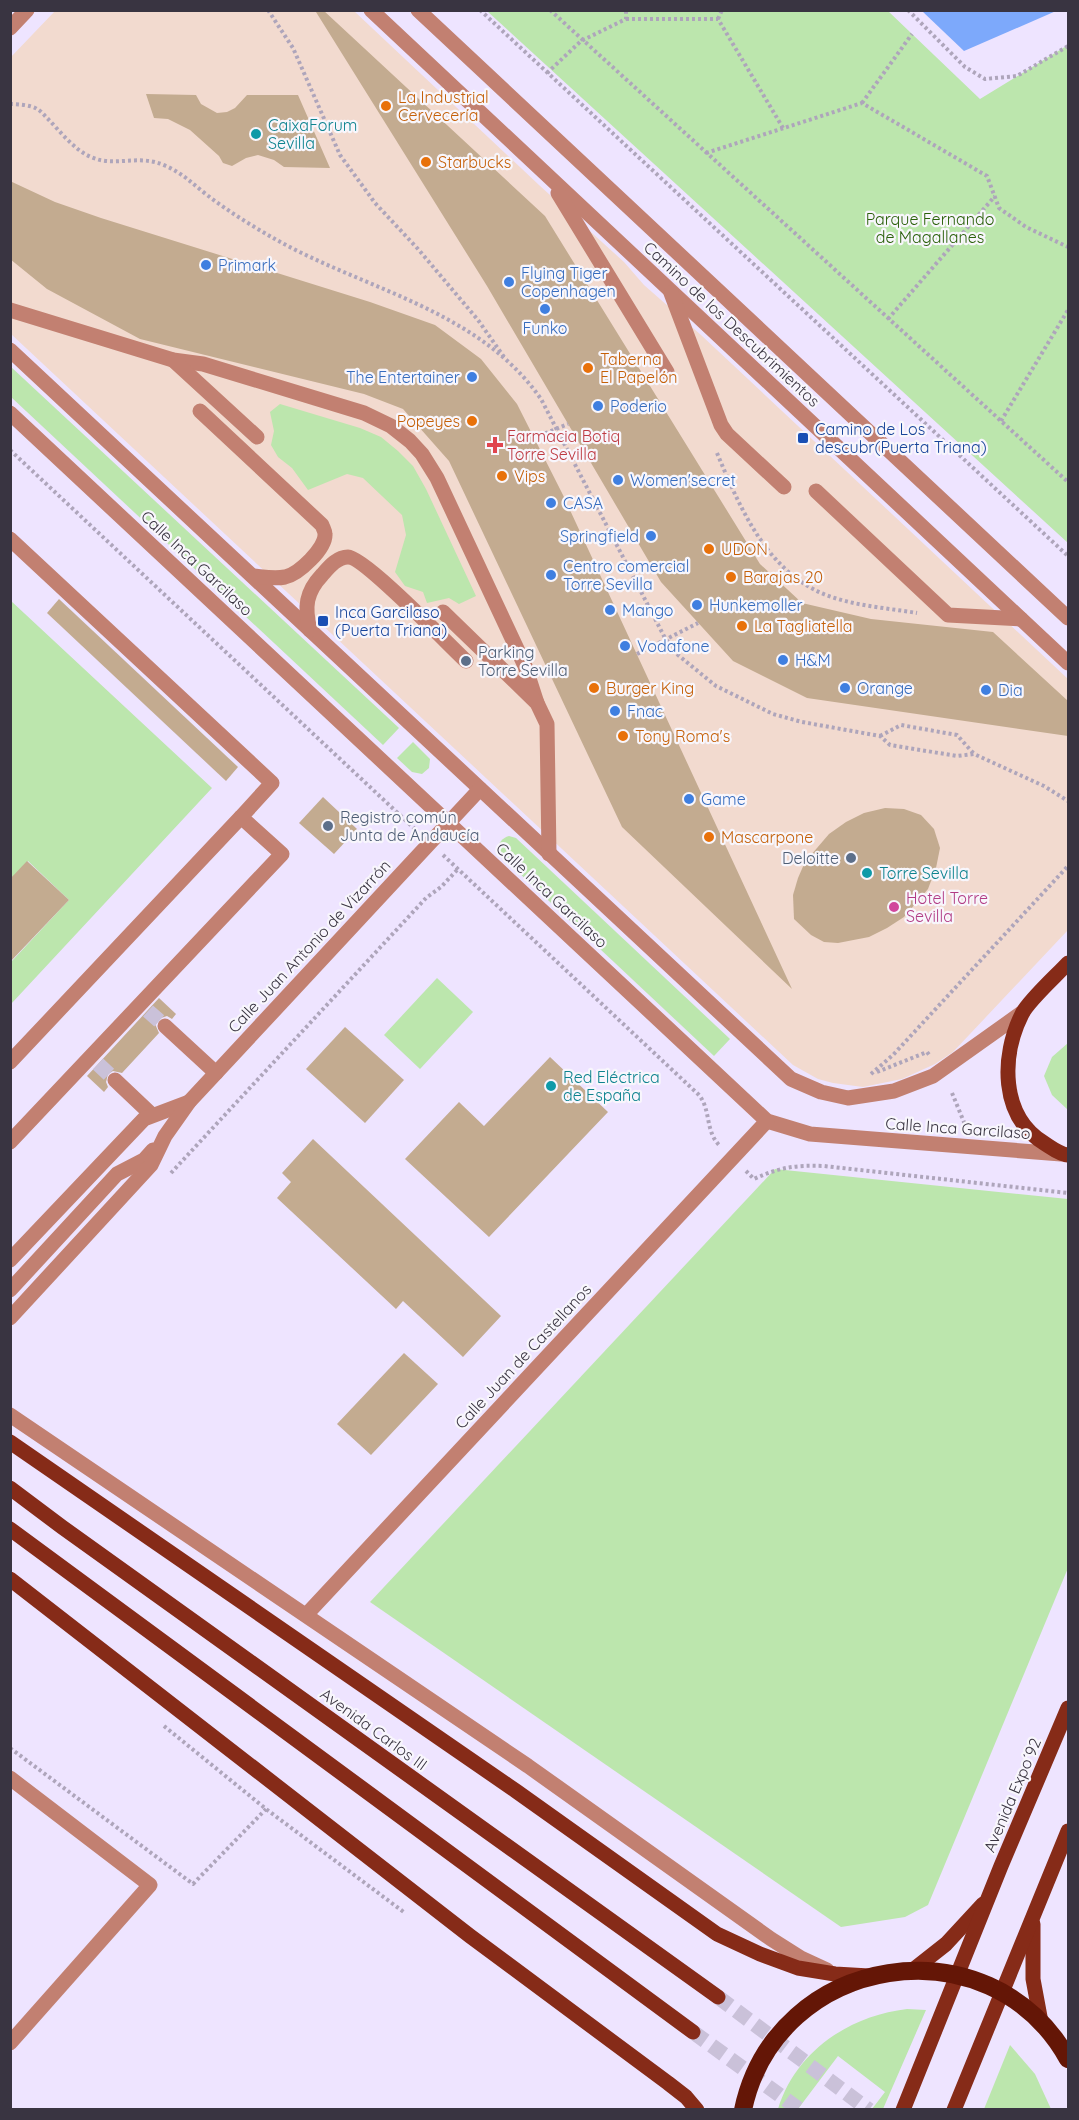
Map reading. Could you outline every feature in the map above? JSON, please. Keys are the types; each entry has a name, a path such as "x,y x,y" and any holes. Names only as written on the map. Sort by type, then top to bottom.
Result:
{"highway":[{"path":"743,2109 746,2094 761,2061 781,2032 806,2007 836,1989 869,1976 913,1970 958,1975 980,1982 1002,1992 1023,2006 1041,2022 1062,2047 1068,2059"}],"main road":[{"path":"1065,1154 1034,1137 1019,1118 1010,1093 1007,1073 1010,1044 1023,1012 1068,963"},
{"path":"10,1442 506,1784 717,1934 798,1968 835,1974 869,1976"},
{"name":"Avenida Carlos III","path":"10,1488 718,1997"},
{"path":"10,1529 693,2032"},
{"path":"10,1580 460,1929 668,2083 697,2109"},
{"name":"Avenida Expo´92","path":"903,2109 1068,1707"},
{"path":"954,2109 1068,1831"},
{"path":"913,1970 946,1944 989,1898"},
{"path":"1033,1915 1033,1979 1041,2022"}],"street":[{"path":"10,28 27,10"},
{"name":"Camino de los Descubrimientos","path":"371,10 1068,663"},
{"name":"Camino de los Descubrimientos","path":"418,10 1068,618"},
{"path":"547,175 667,372"},
{"path":"670,290 721,424 737,444 784,487"},
{"path":"10,310 173,360 203,364 364,413 391,426 410,441 422,454 437,478 525,666 537,703 547,724 549,854"},
{"name":"Calle Inca Garcilaso","path":"10,350 791,1079 821,1092 848,1098 894,1091 933,1076 1023,1012"},
{"path":"173,360 257,437"},
{"path":"200,411 322,525 325,535 321,548 300,570 288,577 253,576"},
{"name":"Calle Inca Garcilaso","path":"10,413 767,1121 810,1134 1065,1154"},
{"path":"816,491 948,615 1021,619"},
{"path":"10,539 272,783 10,1062"},
{"path":"310,630 306,614 306,600 314,584 334,561 347,556 358,559 374,573 466,661"},
{"path":"443,612 537,703"},
{"name":"Calle Juan Antonio de Vizarrón","path":"10,1318 151,1165 165,1136 189,1102 480,789"},
{"path":"10,1142 145,1008 282,854 241,817"},
{"path":"165,1026 216,1073"},
{"path":"115,1080 152,1115"},
{"name":"Calle Juan Antonio de Vizarrón","path":"10,1260 144,1119 189,1102"},
{"name":"Calle Juan de Castellanos","path":"306,1615 767,1121"},
{"path":"10,1290 117,1174 144,1160 165,1136"},
{"path":"10,1414 528,1766 771,1939 801,1958 835,1974"},
{"path":"10,1778 150,1885 10,2043"}],"path":[{"path":"268,10 293,48 340,155 375,203 418,249 508,362"},
{"path":"480,10 1068,556"},
{"path":"550,10 581,41 1068,482"},
{"path":"626,10 626,19"},
{"path":"718,19 722,10"},
{"path":"908,10 965,67 985,79 1017,76 1068,46"},
{"path":"547,73 581,41 626,19 718,19"},
{"path":"718,19 783,128"},
{"path":"705,153 862,103 912,34"},
{"path":"862,103 987,176 999,208 1026,227 1068,247"},
{"path":"10,104 37,109 88,156 105,162 144,159 165,165 186,176 208,195 267,235 336,271 436,312 471,334 508,362 527,379 541,399 665,638 678,655 716,686 773,714 802,722 880,736 890,745 957,756 974,754"},
{"path":"888,319 995,196"},
{"path":"1001,421 1068,310"},
{"path":"534,438 568,424"},
{"path":"10,450 398,812"},
{"path":"637,654 698,623"},
{"path":"880,736 901,725 957,735 974,754 1044,786 1068,801"},
{"path":"874,1072 1068,866"},
{"path":"166,1177 426,898 441,887 458,869 699,1095 703,1100 712,1137 720,1145"},
{"path":"866,1076 927,1052 935,1064"},
{"path":"952,1093 966,1128"},
{"path":"749,1174 754,1179 775,1169 799,1165 824,1166 1068,1193"},
{"path":"10,1748 193,1884 266,1809"}],"shaded area":[{"path":"55,11 354,11 624,262 644,285 701,335 1068,679 1068,930 953,1052 935,1064 902,1079 863,1087 818,1079 793,1065 11,334 10,58"}],"green space":[{"name":"Parque Fernando de Magallanes","path":"487,11 888,11 980,99 1068,45 1068,543"},
{"path":"10,366 399,728 383,745 11,397"},
{"path":"280,404 360,428 381,437 398,451 413,466 426,489 476,596 459,604 449,598 427,603 423,592 405,586 395,572 406,535 402,515 363,478 347,474 308,490 292,468 278,457 271,445 274,431 270,412"},
{"path":"10,600 212,788 11,1004 11,962 69,900 28,861 11,879"},
{"path":"413,742 430,759 429,768 422,774 412,772 397,758"},
{"path":"509,836 516,838 730,1039 714,1056 501,856 499,844"},
{"path":"437,978 473,1012 420,1069 384,1035"},
{"path":"1068,1043 1068,1110 1052,1095 1044,1076 1052,1057"},
{"path":"775,1169 1068,1199 1068,1568 928,1905 905,1917 841,1927 370,1602"},
{"path":"907,2009 926,2010 883,2109 872,2109 885,2092 838,2056 798,2109 778,2109 786,2088 798,2070 811,2054 828,2040 845,2028 865,2019"},
{"path":"1010,2045 1035,2074 1051,2109 984,2109"}],"water":[{"path":"922,11 1056,11 964,51"}],"building":[{"name":"Centro comercial Torre Sevilla","path":"323,10 545,216 760,564 802,603 871,619 993,632 1068,701 1068,736 807,698 733,661 661,582 487,286 316,12"},
{"name":"CaixaForum Sevilla","path":"146,94 196,95 201,104 217,113 235,108 247,95 298,95 330,168 284,167 274,160 258,155 246,158 232,166 223,163 219,156 190,130 168,119 154,118"},
{"name":"Centro comercial Torre Sevilla","path":"10,181 55,202 101,218 370,302 435,325 481,359 517,404 563,495 792,989 622,827 449,461 403,409 364,394 140,339 47,289 10,259"},
{"path":"59,599 238,767 226,781 47,613"},
{"name":"Registro común Junta de Andaucía","path":"323,797 357,829 334,854 299,823"},
{"name":"Torre Sevilla","path":"885,808 904,809 921,815 934,829 940,848 928,889 904,917 887,928 869,937 838,943 824,942 811,935 794,919 793,895 805,862 829,834 846,822 864,813"},
{"path":"27,861 69,900 10,962 10,879"},
{"path":"159,998 176,1014 172,1019 167,1016 158,1019 155,1024 159,1033 122,1073 113,1071 108,1074 106,1082 108,1087 104,1092 87,1076"},
{"path":"345,1027 404,1080 365,1123 306,1069"},
{"name":"Red Eléctrica de España","path":"550,1057 608,1112 489,1237 405,1159 459,1102 484,1126"},
{"path":"313,1139 501,1316 463,1357 403,1301 396,1309 277,1198 291,1182 282,1173"},
{"path":"404,1353 438,1384 371,1455 337,1424"}],"tunnel":[{"path":"148,1011 165,1026"},
{"path":"98,1064 115,1080"},
{"path":"718,1997 869,2110"},
{"path":"693,2032 800,2110"}],"place":[{"name":"La Industrial Cervecería","path":"386,106"},
{"name":"CaixaForum Sevilla","path":"256,134"},
{"name":"Starbucks","path":"426,162"},
{"name":"Primark","path":"206,265"},
{"name":"Flying Tiger Copenhagen","path":"509,282"},
{"name":"Funko","path":"545,309"},
{"name":"Taberna El Papelón","path":"588,368"},
{"name":"The Entertainer","path":"472,377"},
{"name":"Poderio","path":"598,406"},
{"name":"Popeyes","path":"472,421"},
{"name":"Camino de Los descubr(Puerta Triana)","path":"803,438"},
{"name":"Farmacia Botiq Torre Sevilla","path":"495,445"},
{"name":"Vips","path":"502,476"},
{"name":"Women'secret","path":"618,480"},
{"name":"CASA","path":"551,503"},
{"name":"Springfield","path":"651,536"},
{"name":"UDON","path":"709,549"},
{"name":"Centro comercial Torre Sevilla","path":"551,575"},
{"name":"Barajas 20","path":"731,577"},
{"name":"Hunkemoller","path":"697,605"},
{"name":"Mango","path":"610,610"},
{"name":"Inca Garcilaso (Puerta Triana)","path":"323,621"},
{"name":"La Tagliatella","path":"742,626"},
{"name":"Vodafone","path":"625,646"},
{"name":"H&M","path":"783,660"},
{"name":"Parking Torre Sevilla","path":"466,661"},
{"name":"Burger King","path":"594,688"},
{"name":"Orange","path":"845,688"},
{"name":"Dia","path":"986,690"},
{"name":"Fnac","path":"615,711"},
{"name":"Tony Roma's","path":"623,736"},
{"name":"Game","path":"689,799"},
{"name":"Registro común Junta de Andaucía","path":"328,826"},
{"name":"Mascarpone","path":"709,837"},
{"name":"Deloitte","path":"851,858"},
{"name":"Torre Sevilla","path":"867,873"},
{"name":"Hotel Torre Sevilla","path":"894,907"},
{"name":"Red Eléctrica de España","path":"551,1086"}]}
